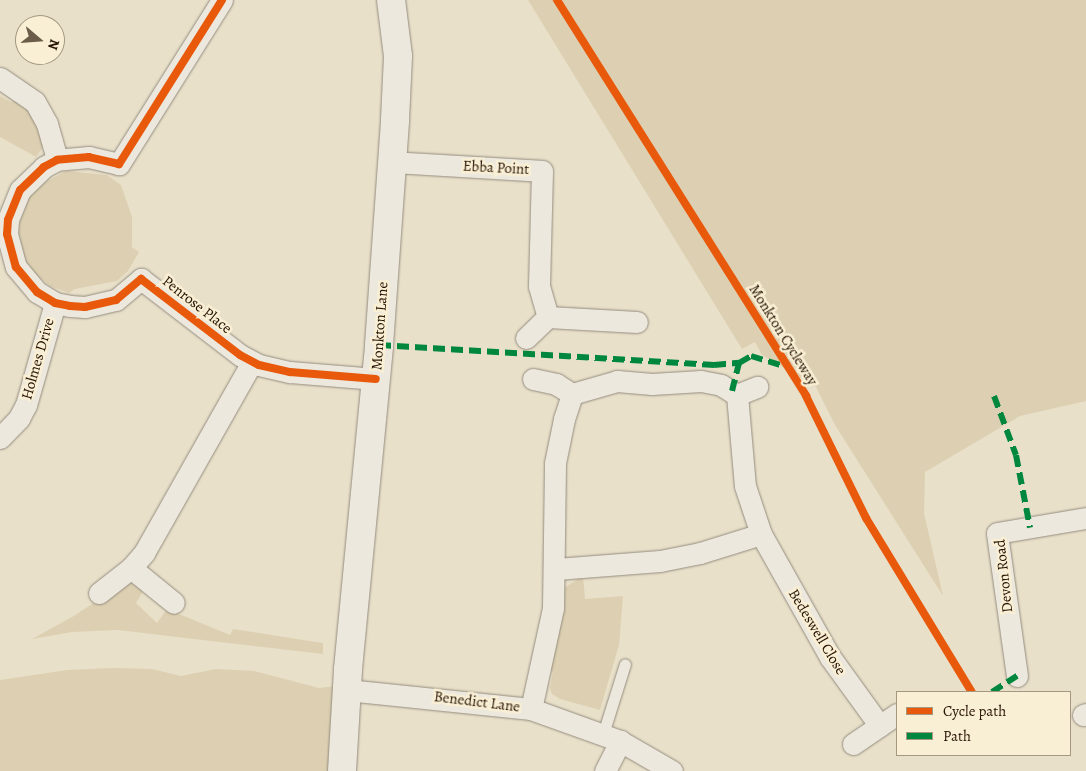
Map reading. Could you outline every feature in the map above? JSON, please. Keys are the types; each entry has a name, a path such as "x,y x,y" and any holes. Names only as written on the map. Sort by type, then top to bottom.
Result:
{"street":[{"name":"Penrose Place","path":"222,0 119,164 89,157 57,160 44,167 20,190 8,220 7,234 16,267 25,281 55,302 85,306 116,300 141,279 252,362 290,372 376,379"},
{"name":"Monkton Lane","path":"342,771 347,690 376,379 392,162 398,56 391,0"},
{"path":"0,78 35,102 47,124 57,160"},
{"name":"Ebba Point","path":"392,162 542,171 539,286 548,317"},
{"name":"Holmes Drive","path":"0,438 19,418 26,405 55,302"},
{"path":"526,338 548,317 637,322"},
{"path":"98,593 131,568 144,553 252,362"},
{"path":"533,379 556,384 572,394 617,381 652,384 701,380 721,385 737,395 757,386"},
{"path":"531,709 549,636 556,569 556,463 564,419 572,394"},
{"name":"Bedeswell Close","path":"737,395 745,486 761,534 830,657 880,726"},
{"name":"Devon Road","path":"1017,676 997,533 1086,518"},
{"path":"556,569 660,561 707,551 761,534"},
{"path":"131,568 174,604"},
{"name":"Benedict Lane","path":"347,690 531,709 611,738 672,771"},
{"path":"853,744 896,715"},
{"path":"605,771 611,738"}],"lane":[{"path":"611,738 625,664"}],"shaded area":[{"path":"528,0 1086,0 1086,401 1020,416 925,472 924,513 943,596 835,425 816,387 762,355 755,342 742,349"},
{"path":"0,96 11,102 21,99 37,121 43,147 36,157 0,137"},
{"path":"66,171 107,175 121,185 132,217 132,247 139,252 128,271 117,281 75,289 69,293 50,286 35,274 24,258 18,239 19,219 25,201 38,186"},
{"path":"583,576 585,599 623,596 619,645 600,710 560,699 552,694 550,688 553,672 549,670 561,590"},
{"path":"126,582 145,588 136,603 157,623 167,609 230,635 233,629 323,643 323,654 118,630 72,632 32,639 72,617"},
{"path":"152,669 181,676 216,669 254,671 319,688 335,686 333,771 0,771 0,680 67,670"}],"marked path":[{"path":"379,345 714,365 739,363 751,356 787,367"},
{"path":"732,391 739,363"},
{"path":"994,396 1016,455 1030,528"},
{"path":"994,691 1017,676"}],"cycle path":[{"path":"222,0 119,164 89,157 57,160 44,167 20,190 8,220 7,234 16,267 37,292 55,303 70,306 85,307 116,300 141,279 240,355 259,365 290,372 376,379"},
{"name":"Monkton Cycleway","path":"557,0 806,396 866,518 971,691"}]}
